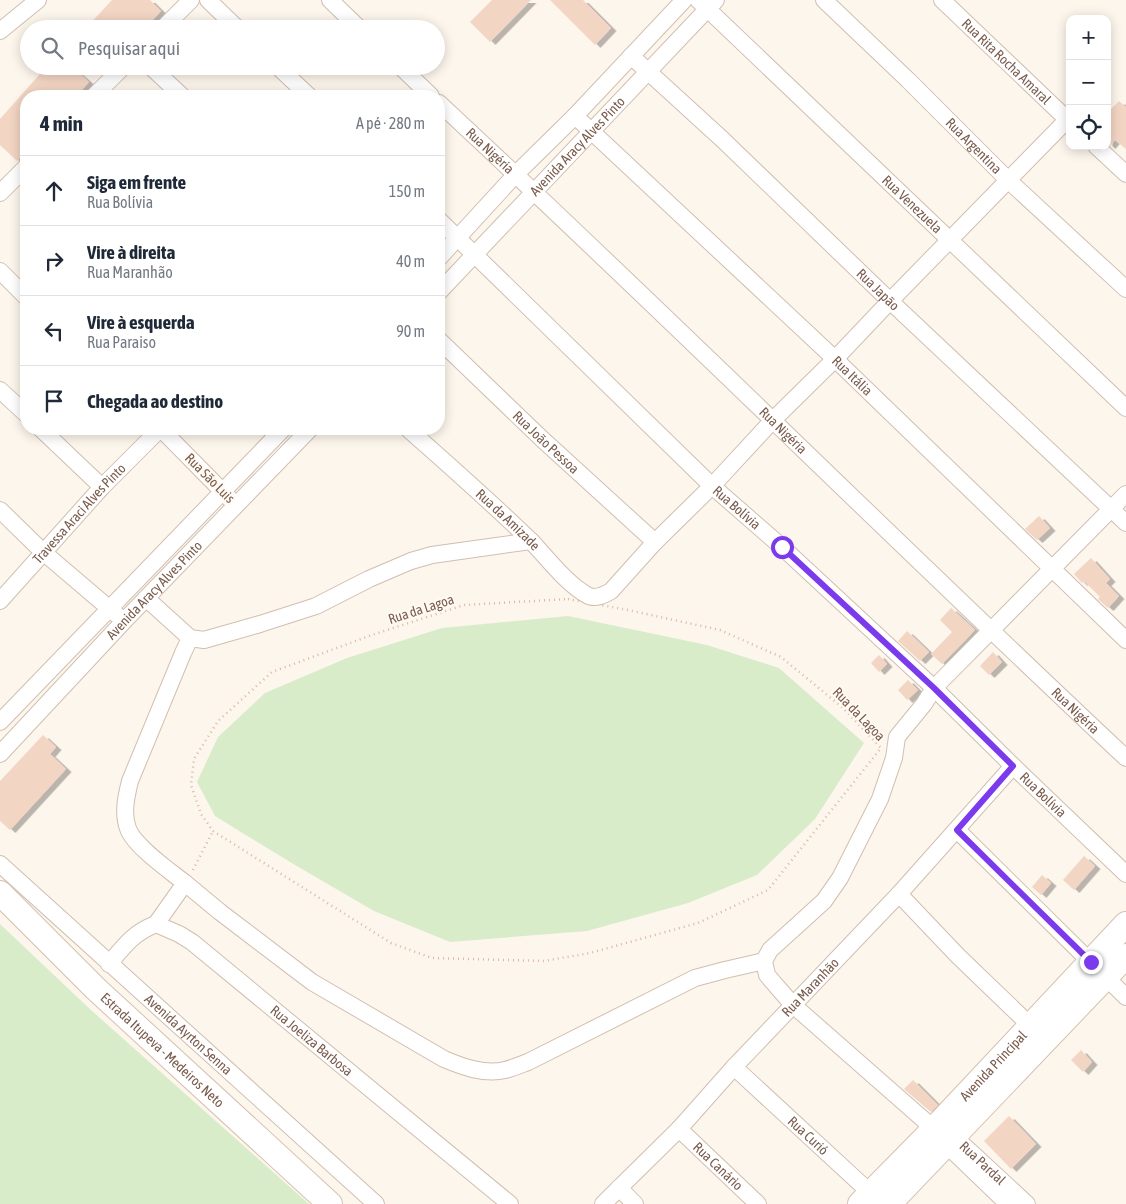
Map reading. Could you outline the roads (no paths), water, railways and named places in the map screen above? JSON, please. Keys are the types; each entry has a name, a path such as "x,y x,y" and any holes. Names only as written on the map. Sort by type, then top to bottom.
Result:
{"main road":[{"name":"Estrada Itupeva - Medeiros Neto","path":"0,892 96,989 330,1204"},
{"name":"Avenida Principal","path":"875,1201 939,1131 1099,969 1126,924"},
{"name":"Avenida Principal","path":"1099,969 1126,956"}],"street":[{"path":"0,31 38,0"},
{"path":"171,20 191,0"},
{"path":"208,0 229,20"},
{"path":"330,0 351,20"},
{"name":"Avenida Aracy Alves Pinto","path":"445,252 516,174 575,116 684,0"},
{"name":"Rua Argentina","path":"824,0 908,80 1009,181 1126,290"},
{"name":"Rua Rita Rocha Amaral","path":"942,0 1066,119"},
{"name":"Avenida Aracy Alves Pinto","path":"445,285 648,72 707,3"},
{"name":"Rua Venezuela","path":"707,3 1126,408"},
{"name":"Rua Japão","path":"631,56 730,146 890,301 1126,523"},
{"path":"100,90 115,75"},
{"path":"160,75 176,90"},
{"path":"287,75 303,90"},
{"path":"410,75 426,90"},
{"name":"Rua Nigéria","path":"445,109 773,420 990,631 1126,758"},
{"name":"Rua Itália","path":"575,116 836,360 1126,640"},
{"path":"655,542 712,486 773,420 836,360 950,239 1066,123"},
{"path":"1100,150 1126,174"},
{"path":"0,193 20,176"},
{"name":"Rua Bolívia","path":"445,226 712,486 782,547 934,688 1126,874"},
{"path":"0,271 20,291"},
{"name":"Rua João Pessoa","path":"445,346 542,439 655,542"},
{"path":"0,390 20,408"},
{"path":"47,435 102,487"},
{"name":"Travessa Araci Alves Pinto","path":"0,601 102,487 155,435"},
{"name":"Rua São Luis","path":"167,435 237,506"},
{"name":"Avenida Aracy Alves Pinto","path":"0,722 276,435"},
{"path":"288,435 296,444"},
{"name":"Avenida Aracy Alves Pinto","path":"1,751 304,435"},
{"name":"Rua da Amizade","path":"415,435 587,595 594,598 602,596 611,590 655,542"},
{"path":"190,638 182,653 125,799 125,815 129,830 133,836 185,883 235,924 312,982 444,1060 460,1066 484,1071 504,1070 528,1062 695,978 764,961 770,950 824,901 840,878 880,799 894,758 897,737 924,704 934,688 1126,494"},
{"path":"0,510 43,552 125,620"},
{"path":"147,599 190,638 204,640 316,606 369,579 411,561 432,555 531,542"},
{"name":"Rua Maranhão","path":"603,1204 679,1129 734,1067 899,894 1013,766"},
{"path":"957,830 1126,996"},
{"name":"Avenida Ayrton Senna","path":"0,864 376,1204"},
{"path":"109,964 141,930 156,924 185,883"},
{"path":"899,894 958,956 1037,1033"},
{"name":"Rua Joeliza Barbosa","path":"156,924 192,942 510,1204"},
{"name":"Rua Pardal","path":"764,961 767,975 793,1005 1020,1203"},
{"name":"Rua Curió","path":"734,1067 875,1201"},
{"name":"Rua Canário","path":"679,1129 758,1204"},
{"path":"619,1188 635,1204"}]}
